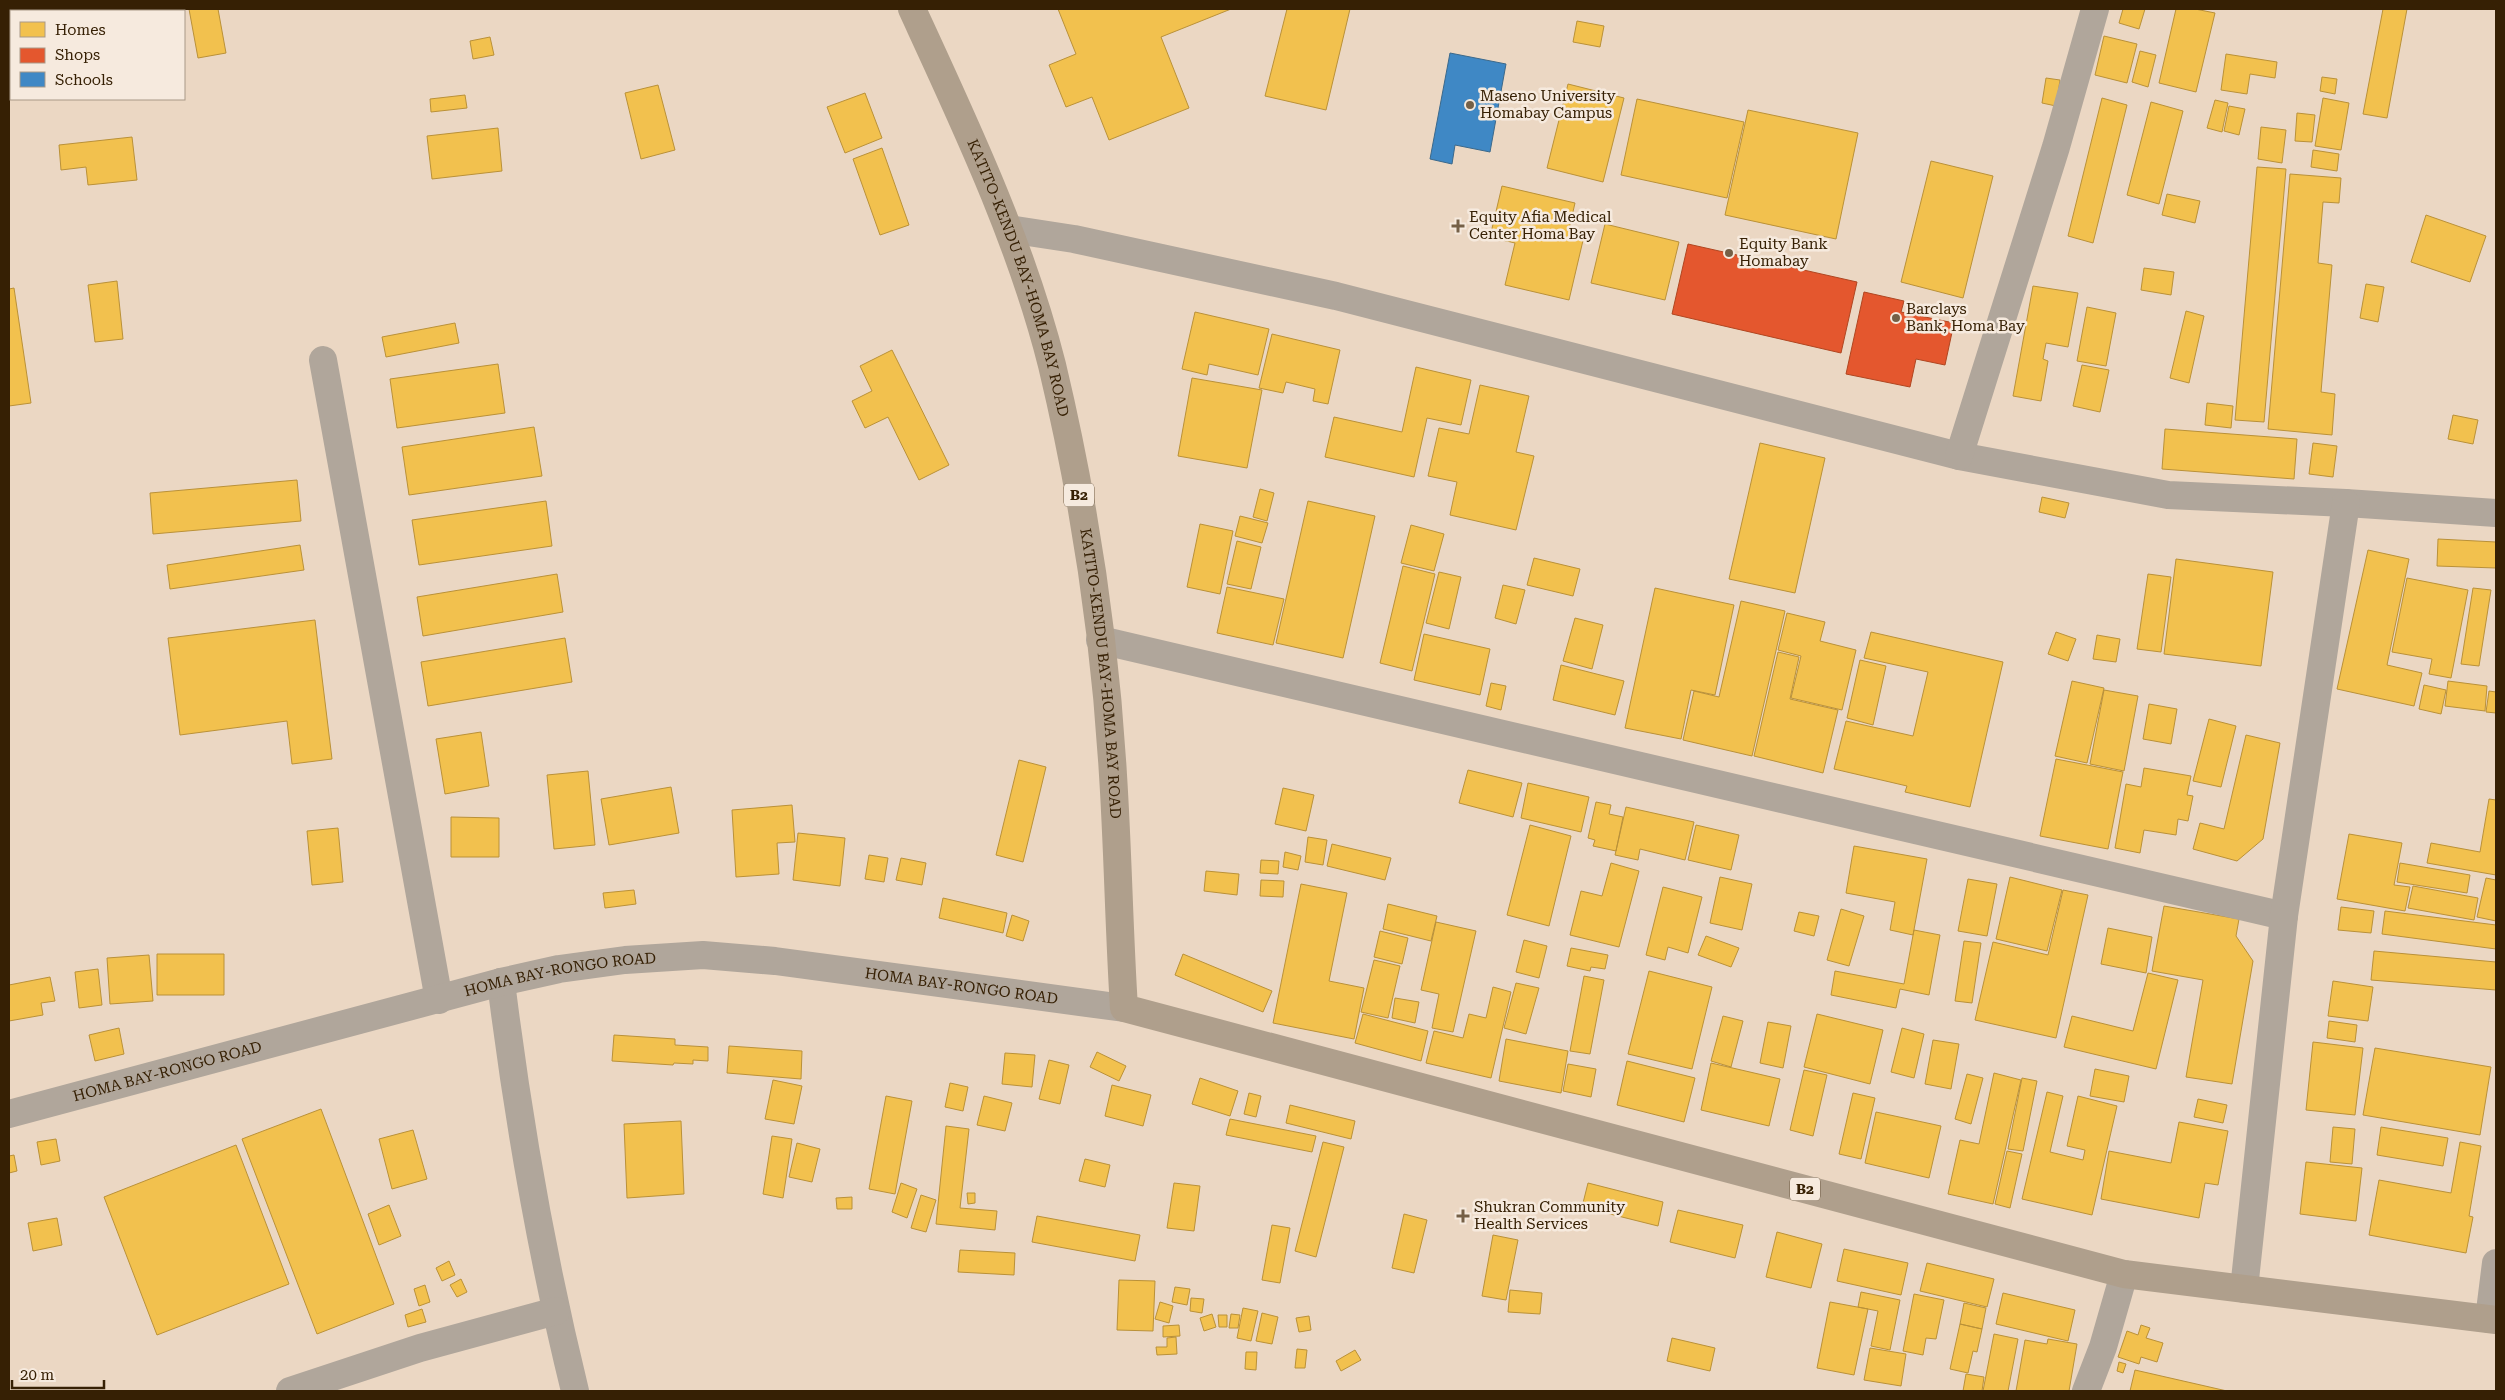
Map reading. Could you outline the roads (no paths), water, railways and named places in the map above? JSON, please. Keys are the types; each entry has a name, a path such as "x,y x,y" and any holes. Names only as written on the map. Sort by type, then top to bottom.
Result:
{"highway":[{"name":"KATITO-KENDU BAY-HOMA BAY ROAD","path":"912,9 1009,229 1051,364 1080,500 1100,640 1114,775 1118,924 1124,1008"},
{"name":"B2","path":"1124,1008 2124,1274 2493,1320"}],"street":[{"path":"1959,456 2056,146 2095,9"},
{"path":"1009,229 1074,239 1336,296 1959,456 2168,495 2346,503 2496,513"},
{"path":"323,360 439,1000"},
{"path":"2244,1289 2284,916 2346,503"},
{"path":"1100,640 2284,916"},
{"name":"HOMA BAY-RONGO ROAD","path":"9,1114 439,1000 500,982 559,969 606,963 703,955 775,960 1124,1008"},
{"path":"500,982 509,1046 556,1311 575,1391"},
{"path":"2493,1320 2496,1263"},
{"path":"2086,1391 2103,1347 2124,1274"},
{"path":"290,1391 420,1348 556,1311"}],"place":[{"name":"Maseno University Homabay Campus","path":"1470,105"},
{"name":"Equity Afia Medical Center Homa Bay","path":"1458,226"},
{"name":"Equity Bank Homabay","path":"1729,253"},
{"name":"Barclays Bank, Homa Bay","path":"1896,318"},
{"name":"Shukran Community Health Services","path":"1463,1216"}]}
